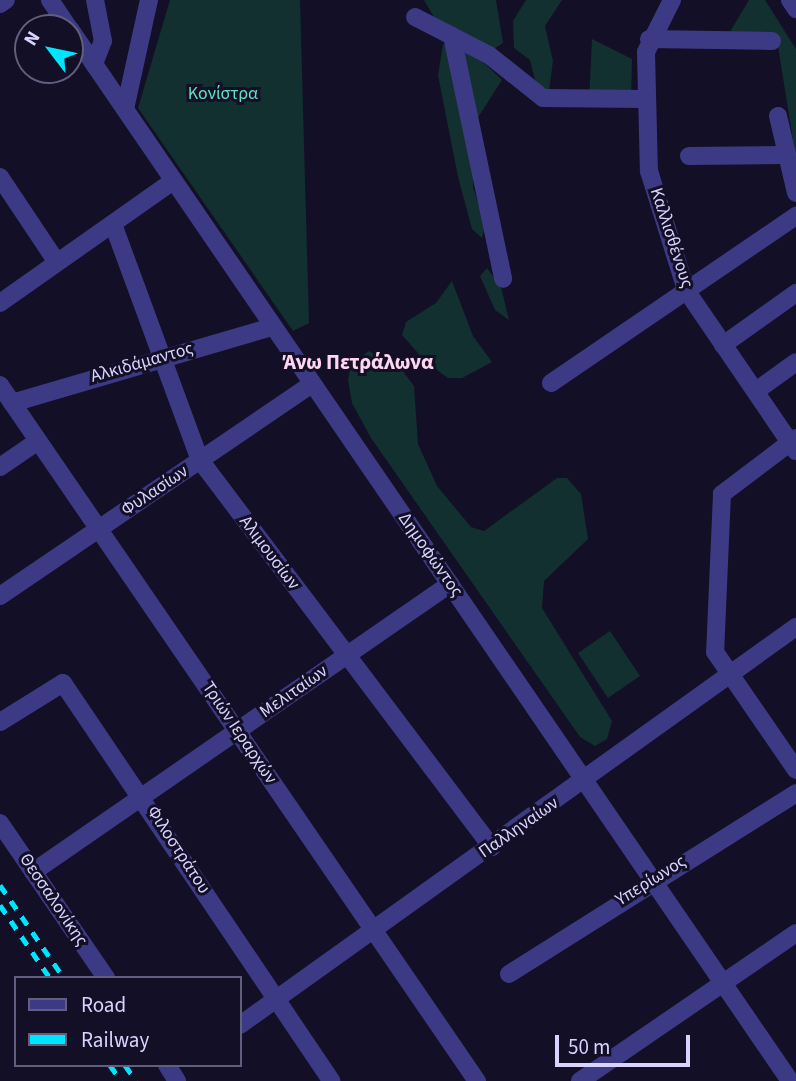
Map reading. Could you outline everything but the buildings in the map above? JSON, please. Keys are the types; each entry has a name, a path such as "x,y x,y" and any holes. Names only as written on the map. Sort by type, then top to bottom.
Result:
{"street":[{"path":"0,4 6,0"},
{"path":"94,64 103,41 95,0"},
{"path":"125,108 149,0"},
{"name":"Καλλισθένους","path":"672,0 649,38 645,99 649,171 686,290 794,444"},
{"path":"790,0 796,9"},
{"path":"415,17 489,55 543,98 645,99"},
{"path":"452,36 503,279"},
{"path":"649,38 772,41"},
{"name":"Δημοφώντος","path":"84,49 311,385 588,779 790,1081"},
{"path":"778,116 782,155 796,193"},
{"path":"689,156 782,155"},
{"path":"0,177 56,261"},
{"path":"0,303 173,181"},
{"path":"551,383 796,216"},
{"name":"Αλιμουσίων","path":"113,224 200,460 492,847"},
{"path":"723,345 796,293"},
{"name":"Αλκιδάμαντος","path":"12,402 163,355 272,327"},
{"path":"756,391 796,362"},
{"name":"Τριών Ιεραρχών","path":"0,385 477,1081"},
{"name":"Φυλασίων","path":"0,596 311,385"},
{"path":"0,467 38,441"},
{"path":"794,444 722,494 715,652 796,770"},
{"name":"Μελιταίων","path":"33,872 450,584"},
{"name":"Παλληναίων","path":"242,1023 588,779 796,628"},
{"name":"Φιλοστράτου","path":"0,722 63,683 143,796 331,1081"},
{"name":"Υπερίωνος","path":"509,974 654,878 796,793"},
{"name":"Θεσσαλονίκης","path":"0,823 105,976"},
{"path":"580,1081 796,933"}],"green space":[{"name":"Κονίστρα","path":"170,0 300,0 309,323 293,331 138,108"},
{"path":"424,0 496,0 503,43 494,49 435,19"},
{"path":"526,0 562,0 545,26 553,61 549,91 537,88 530,60 514,48 513,21"},
{"path":"749,0 765,0 796,49 796,159 777,40 728,35"},
{"path":"592,39 632,59 631,101 589,101"},
{"path":"443,44 478,57 502,80 477,119 473,187 485,225 482,238 472,229 458,177 438,75"},
{"path":"487,268 501,287 509,320 495,310 480,276"},
{"path":"452,281 473,336 492,362 462,378 448,378 426,362 402,335 406,322 436,303"},
{"path":"369,351 402,370 414,386 418,444 437,486 471,527 484,531 557,478 567,478 581,494 588,539 544,581 542,608 612,721 607,739 595,746 580,737 371,438 352,403 348,380 351,364"},
{"path":"610,631 640,676 608,698 578,653"}],"railway":[{"path":"0,885 63,976"},
{"path":"0,905 49,976"},
{"path":"111,1067 121,1081"},
{"path":"126,1067 136,1081"}],"district":[{"name":"Άνω Πετράλωνα","path":"358,362"}]}
